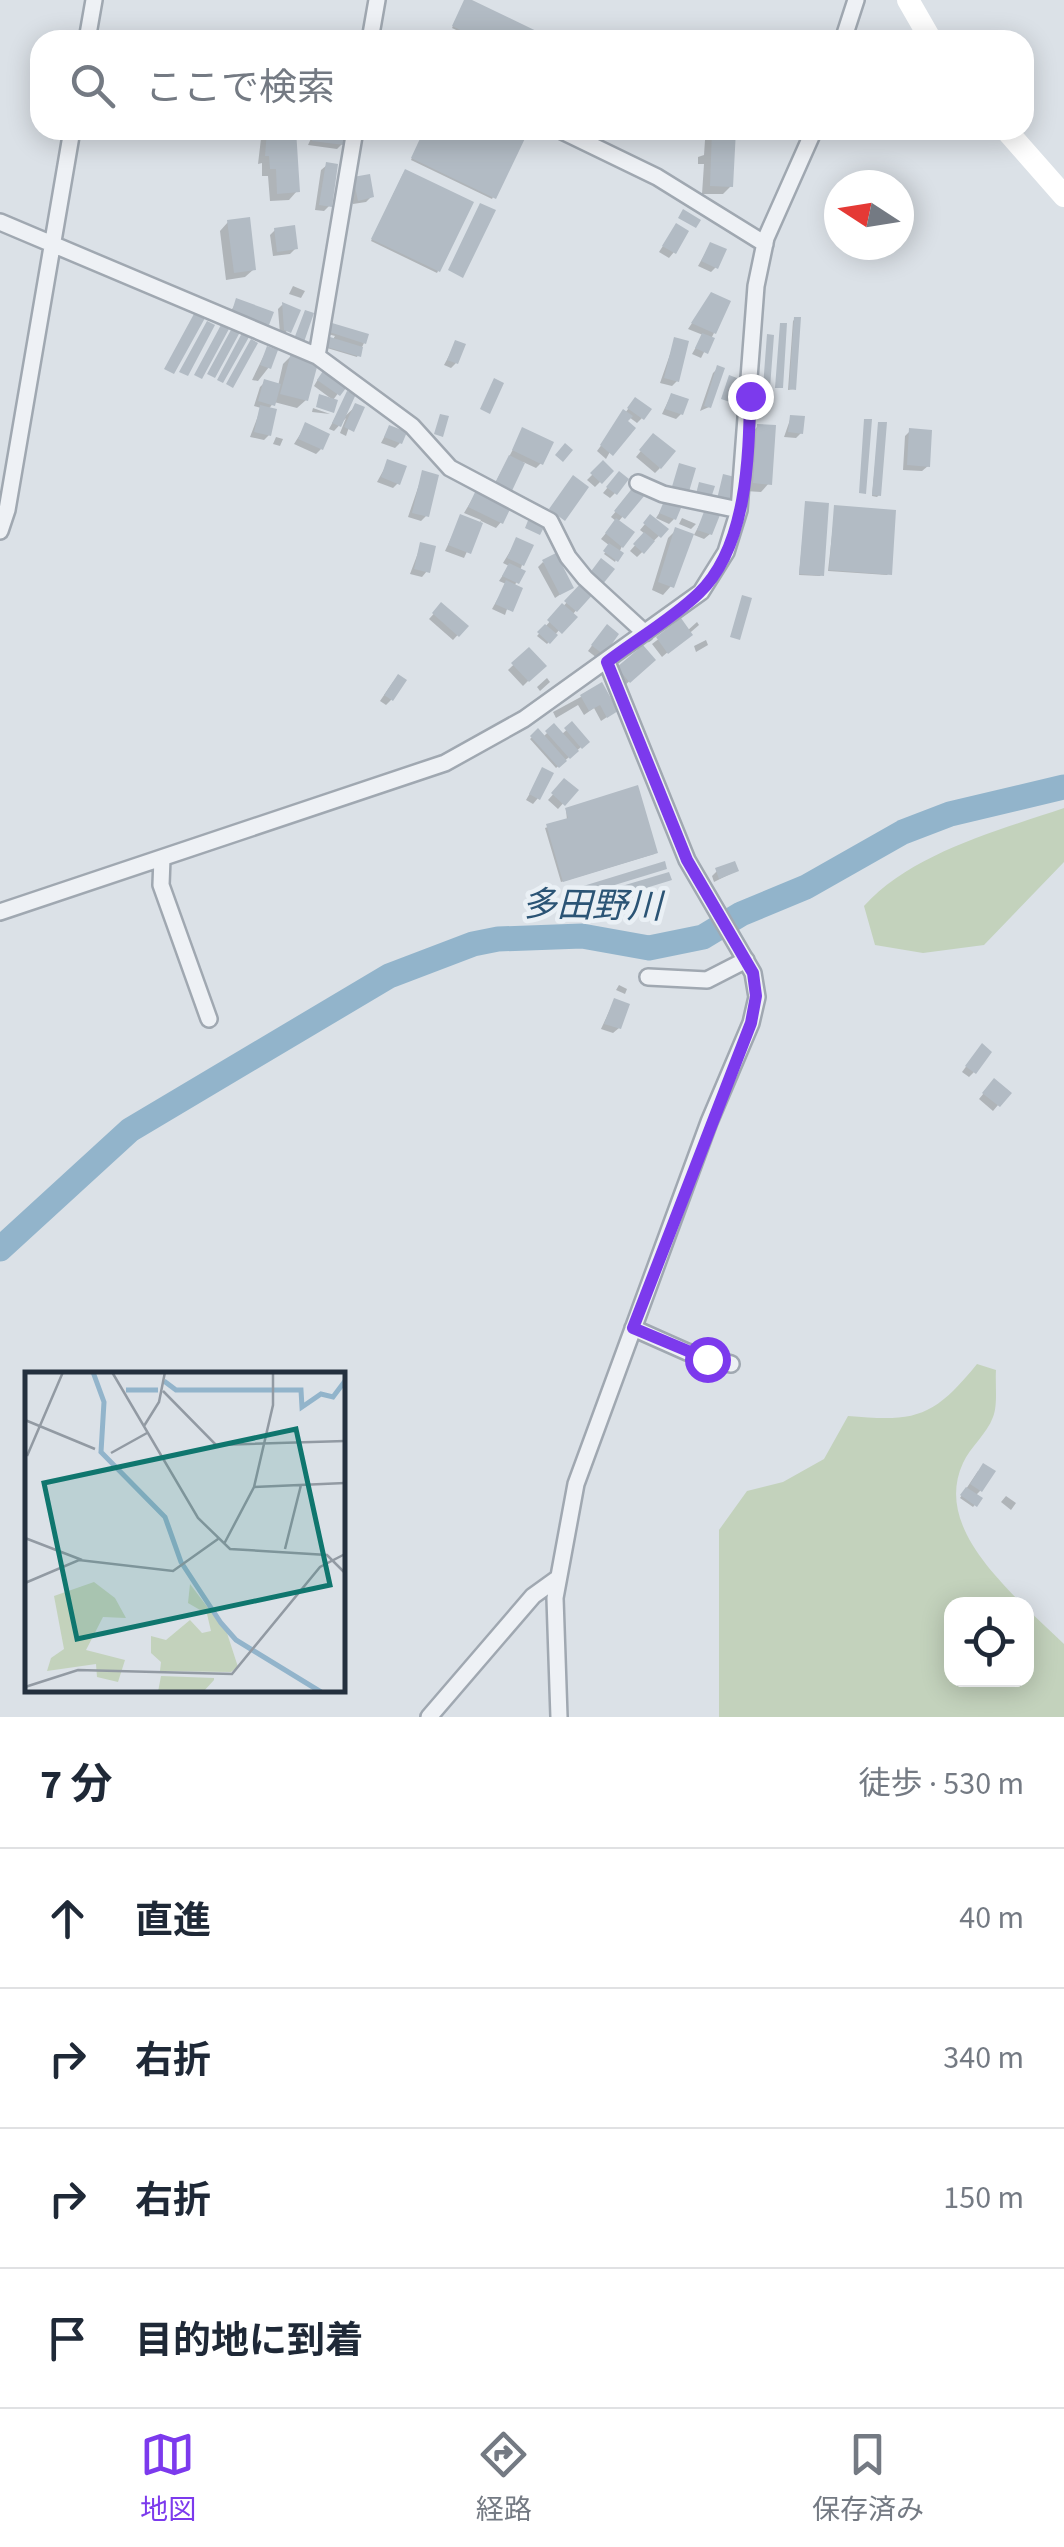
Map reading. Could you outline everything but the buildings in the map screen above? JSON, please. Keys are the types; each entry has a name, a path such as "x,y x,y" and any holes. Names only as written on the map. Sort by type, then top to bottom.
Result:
{"street":[{"path":"88,30 94,0"},
{"path":"372,30 377,0"},
{"path":"846,30 856,0"},
{"path":"908,0 925,30"},
{"path":"0,531 70,140"},
{"path":"316,356 353,140"},
{"path":"580,140 656,178 764,244"},
{"path":"0,912 445,762 524,719 607,662 707,584 726,552 739,510 750,413 754,309 764,244 810,140"},
{"path":"1015,140 1064,196"},
{"path":"0,222 316,356 412,426 450,468 550,521 568,558 585,578 645,632"},
{"path":"638,482 663,494 739,510"},
{"path":"559,1717 554,1618 576,1484 751,1023 756,983 687,860 607,662"},
{"path":"162,858 161,885 209,1019"},
{"path":"648,978 707,980 744,957"},
{"path":"633,1328 687,1352 731,1364"},
{"path":"429,1717 533,1596 558,1578"}],"green space":[{"path":"1064,808 1064,862 984,945 923,953 875,945 864,906 906,872 984,835"},
{"path":"977,1364 996,1370 995,1412 963,1463 957,1503 970,1540 1015,1597 944,1597 944,1687 1034,1687 1034,1616 1064,1644 1064,1717 719,1717 719,1530 747,1491 783,1482 824,1459 848,1416 891,1418 922,1412 962,1382"}],"waterway":[{"name":"多田野川","path":"0,1249 130,1130 389,976 473,944 498,939 582,936 649,948 703,937 741,914 806,887 903,832 950,814 1064,787"}],"route":[{"path":"707,1359 633,1328 709,1122 751,1023 756,983 687,860 607,662 700,592 726,552 739,510 750,396"}]}
